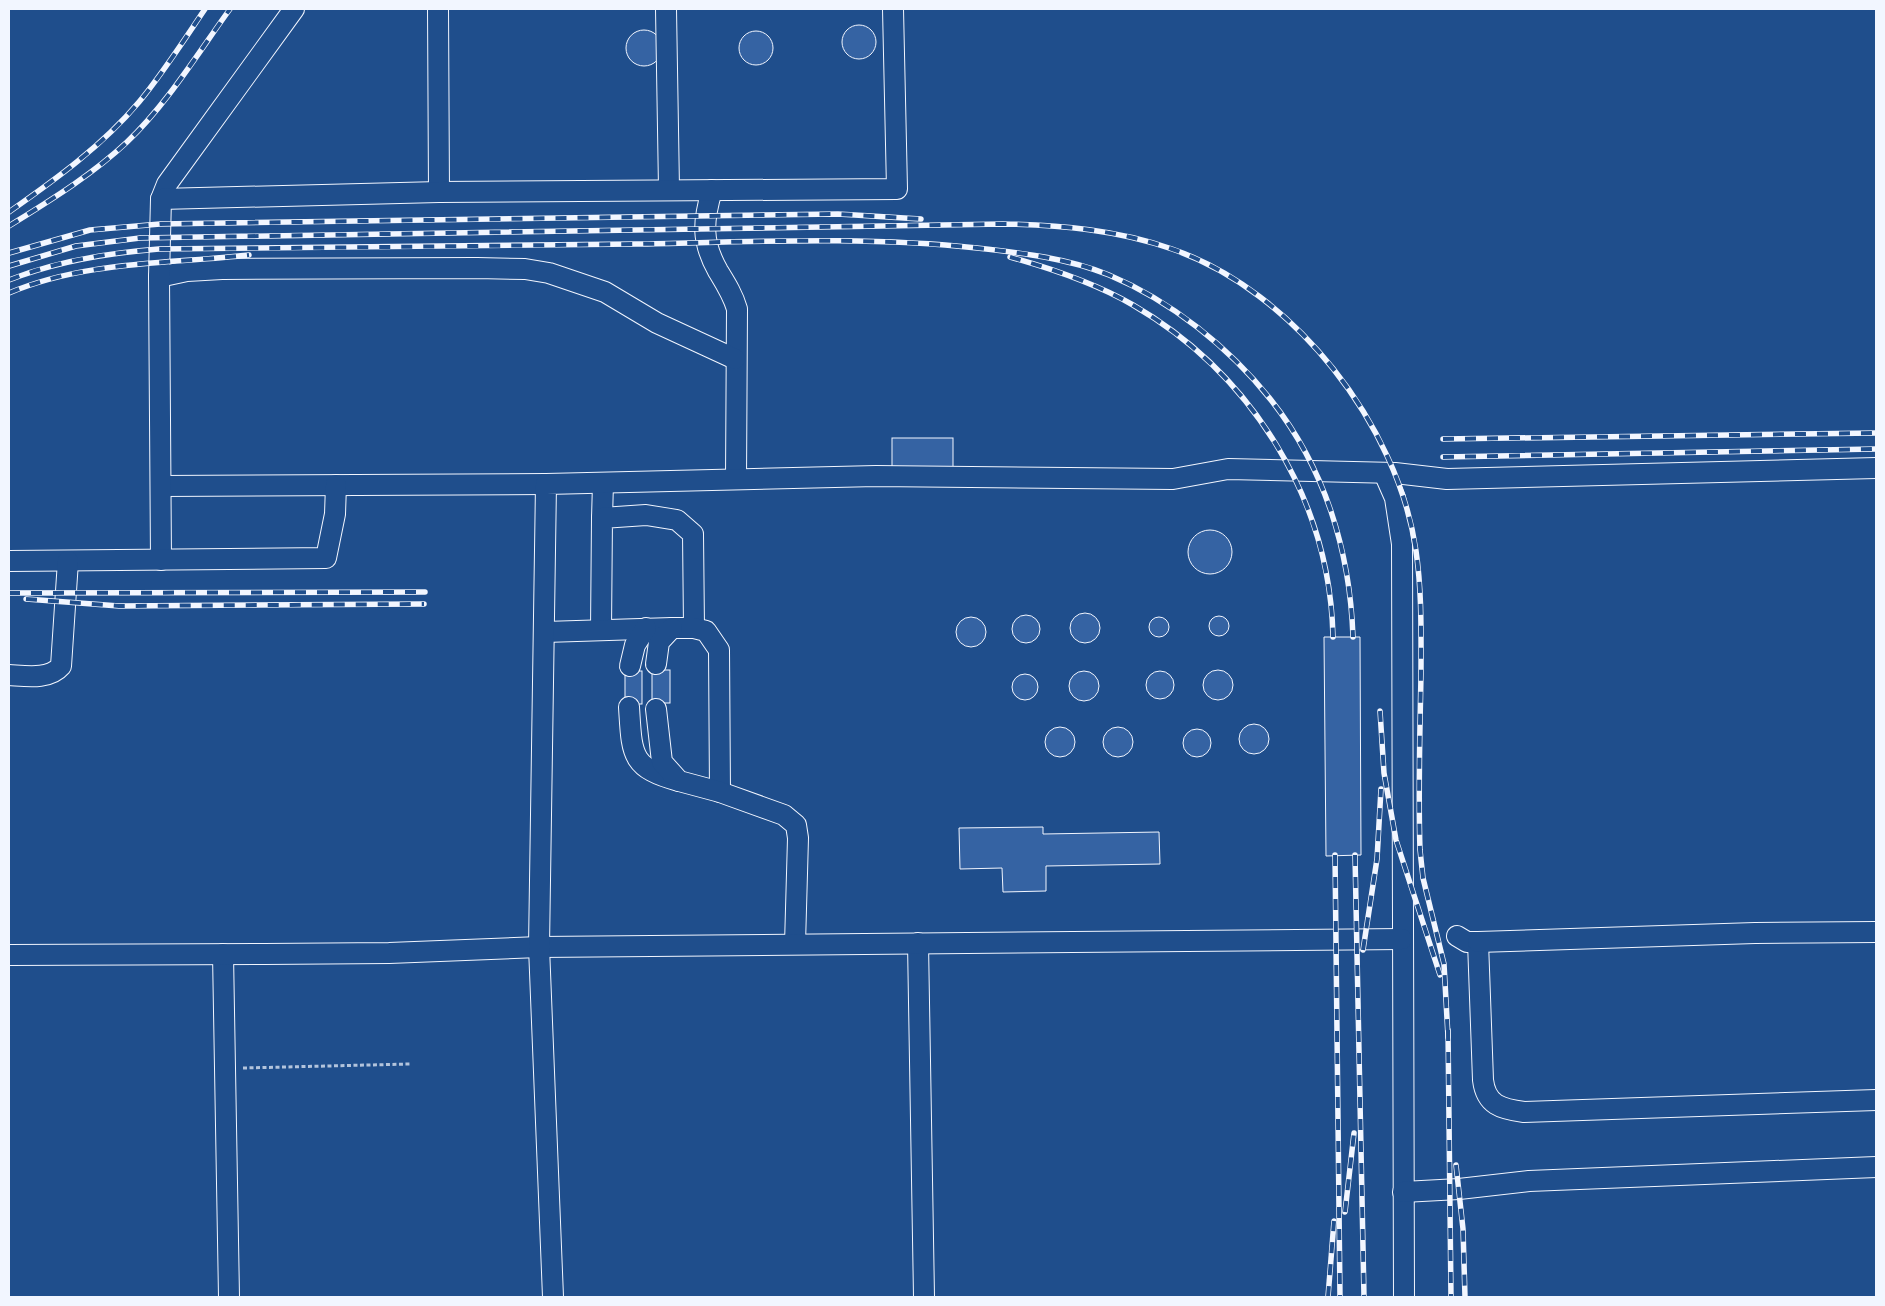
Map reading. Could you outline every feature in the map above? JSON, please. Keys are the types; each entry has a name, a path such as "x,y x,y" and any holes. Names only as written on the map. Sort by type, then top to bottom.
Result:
{"lane":[{"path":"161,560 162,486 159,277 161,199 168,184 294,9"},
{"path":"438,9 439,192"},
{"path":"666,9 669,189"},
{"path":"161,199 439,192 897,189 893,9"},
{"path":"712,190 704,216 705,229 711,257 734,298 737,309 735,359 736,478"},
{"path":"159,277 187,271 222,269 441,268 541,272 567,278 606,292 657,322 735,359"},
{"path":"162,486 546,484 876,476 1173,478 1228,468 1384,473 1447,479 1876,468"},
{"path":"1384,473 1395,498 1402,544 1402,1192 1404,1297"},
{"path":"601,629 603,483"},
{"path":"546,484 540,947 553,1297"},
{"path":"9,561 326,558 336,514 336,485"},
{"path":"602,518 646,515 677,520 693,534 694,628"},
{"path":"9,675 48,675 56,672 62,666 68,561"},
{"path":"545,632 646,628 694,628 706,631 720,650 720,792"},
{"path":"630,666 635,645 646,628"},
{"path":"656,664 659,642 672,628"},
{"path":"629,708 631,741 639,762 654,774 720,792 784,815 796,826 798,838 796,944"},
{"path":"656,709 662,762 679,781"},
{"path":"1457,936 1466,942 1478,942 1876,932"},
{"path":"9,954 222,954 389,952 540,947 1402,939"},
{"path":"1478,942 1484,1092 1490,1101 1500,1107 1524,1112 1876,1100"},
{"path":"918,943 924,1297"},
{"path":"222,954 229,1297"},
{"path":"1402,1192 1459,1189 1529,1181 1876,1167"}],"path":[{"path":"225,1068 410,1064"}],"building":[{"path":"859,25 866,26 871,30 875,35 875,49 871,54 866,58 859,59 852,58 847,54 843,49 842,42 843,35 847,30 852,26"},
{"path":"644,30 657,35 662,48 657,61 644,66 631,61 626,48 631,35"},
{"path":"756,31 768,36 773,48 768,60 756,65 744,60 739,48 744,36"},
{"path":"892,438 953,438 953,467 892,467"},
{"path":"1214,530 1226,536 1231,543 1231,561 1226,568 1219,573 1206,574 1198,571 1191,564 1188,548 1191,540 1198,533"},
{"path":"1085,613 1091,614 1099,622 1099,634 1091,642 1085,643 1079,642 1071,634 1070,628 1071,622 1079,614"},
{"path":"1026,615 1036,619 1040,629 1036,639 1026,643 1016,639 1012,629 1016,619"},
{"path":"1219,616 1226,619 1229,626 1226,633 1219,636 1212,633 1209,626 1212,619"},
{"path":"971,617 982,621 986,632 982,643 971,647 960,643 956,632 960,621"},
{"path":"1159,617 1166,620 1169,627 1166,634 1159,637 1152,634 1149,627 1152,620"},
{"path":"1324,637 1360,637 1361,855 1326,856"},
{"path":"652,670 670,670 670,703 652,703"},
{"path":"1218,670 1229,674 1233,685 1229,696 1218,700 1207,696 1203,685 1207,674"},
{"path":"625,671 642,671 642,704 625,704"},
{"path":"1084,671 1094,676 1099,686 1094,696 1084,701 1074,696 1069,686 1074,676"},
{"path":"1160,671 1170,675 1174,685 1170,695 1160,699 1150,695 1146,685 1150,675"},
{"path":"1025,674 1034,678 1038,687 1034,696 1025,700 1016,696 1012,687 1016,678"},
{"path":"1254,724 1260,725 1268,733 1268,745 1260,753 1254,754 1248,753 1240,745 1239,739 1240,733 1248,725"},
{"path":"1060,727 1071,731 1075,742 1071,753 1060,757 1049,753 1045,742 1049,731"},
{"path":"1118,727 1124,728 1132,736 1132,748 1124,756 1118,757 1112,756 1104,748 1103,742 1104,736 1112,728"},
{"path":"1197,729 1207,733 1211,743 1207,753 1197,757 1187,753 1183,743 1187,733"},
{"path":"1043,827 1043,834 1159,832 1160,864 1046,866 1046,891 1003,892 1002,868 960,869 959,828"}],"railway":[{"path":"9,212 78,161 125,118 156,80 205,9"},
{"path":"9,226 85,176 127,142 169,95 230,9"},
{"path":"9,253 90,230 160,224 838,214 921,219"},
{"path":"9,266 76,246 140,238 1003,224 1068,227 1131,237 1172,249 1217,269 1259,296 1298,330 1333,368 1363,411 1387,457 1405,504 1416,551 1420,597 1420,850 1423,878 1444,964 1448,1037"},
{"path":"9,280 27,273 83,259 159,249 850,241 935,244 977,248 1027,254 1077,264 1109,275 1132,286 1155,298 1198,327 1237,362 1271,400 1290,426 1306,454 1320,482 1331,512 1347,573 1353,637"},
{"path":"9,293 67,275 97,269 249,255"},
{"path":"1010,257 1073,277 1133,305 1176,333 1214,367 1248,404 1276,445 1300,490 1317,537 1328,586 1333,637"},
{"path":"1443,439 1876,433"},
{"path":"1443,457 1876,449"},
{"path":"9,593 425,592"},
{"path":"26,599 119,606 424,604"},
{"path":"1380,711 1384,773 1396,840 1440,975"},
{"path":"1363,950 1377,859 1381,789"},
{"path":"1335,855 1340,1297"},
{"path":"1355,855 1364,1297"},
{"path":"1448,1030 1451,1297"},
{"path":"1345,1212 1354,1133"},
{"path":"1456,1165 1463,1229 1465,1297"},
{"path":"1328,1297 1334,1221"}]}
